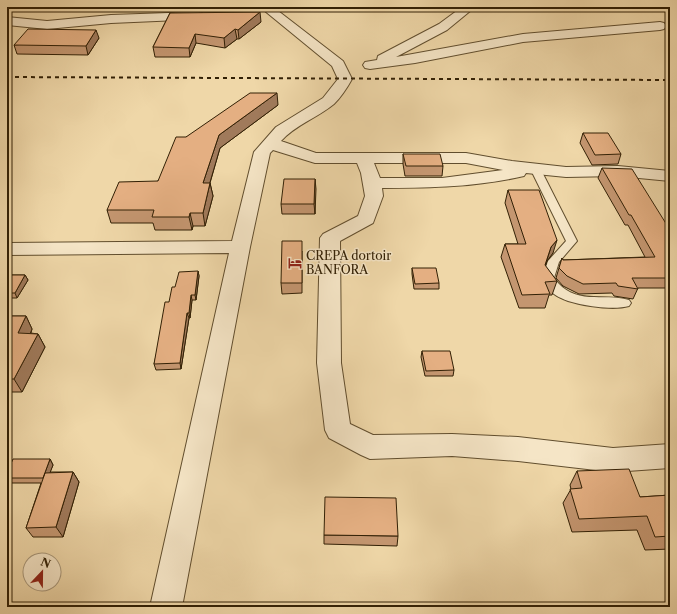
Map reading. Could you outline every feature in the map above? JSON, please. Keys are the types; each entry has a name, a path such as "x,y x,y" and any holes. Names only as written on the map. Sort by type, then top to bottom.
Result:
{"street":[{"path":"9,7 13,22 47,25 111,19 210,15"},
{"path":"166,607 240,247 262,152 282,130 328,101 339,89 345,79 443,27 469,7"},
{"path":"264,11 338,64 345,79"},
{"path":"370,65 415,59 523,38 660,26"},
{"path":"269,143 315,158 466,158 566,172 618,171 662,176 670,188"},
{"path":"363,158 370,173 374,196 366,219 330,238 329,363 338,430 370,447 452,445 518,449 612,460 670,456"},
{"path":"371,183 442,183 485,178 535,168"},
{"path":"7,249 240,247"}],"lane":[{"path":"535,168 572,241 554,260 548,279 558,291 566,295 587,301 625,303"}],"building":[{"path":"260,12 238,30 235,29 224,38 195,34 189,48 153,47 170,13"},
{"path":"28,29 96,30 86,46 14,45"},
{"path":"250,93 277,93 219,135 203,183 210,183 203,213 190,213 189,217 152,217 154,210 107,210 119,182 158,181 176,137 186,137"},
{"path":"583,133 608,133 621,154 595,155"},
{"path":"403,154 440,154 443,166 406,166"},
{"path":"602,168 632,169 670,230 670,278 632,278 638,289 618,286 616,283 583,284 567,276 559,268 562,258 563,260 655,257"},
{"path":"284,179 315,179 314,204 281,204"},
{"path":"508,190 539,190 557,240 551,247 545,265 557,281 545,282 550,294 522,295 505,244 526,244"},
{"path":"282,241 302,241 302,283 281,283"},
{"path":"412,268 436,268 439,283 415,284"},
{"path":"198,271 195,295 191,295 189,313 187,313 180,363 154,364 165,302 169,302 172,287 175,287 179,272"},
{"path":"7,275 25,275 15,293 7,293"},
{"path":"7,316 26,316 18,333 38,334 14,379 7,379"},
{"path":"422,351 450,351 454,370 426,371"},
{"path":"13,459 50,459 43,478 7,478 7,473"},
{"path":"629,469 640,497 670,495 670,536 655,537 647,516 579,519 570,489 582,488 577,471"},
{"path":"73,472 56,527 26,528 45,473"},
{"path":"325,497 396,498 398,536 324,535"}],"railway":[{"path":"7,77 670,80"}],"place":[{"name":"CREPA dortoir BANFORA","path":"295,263"}]}
